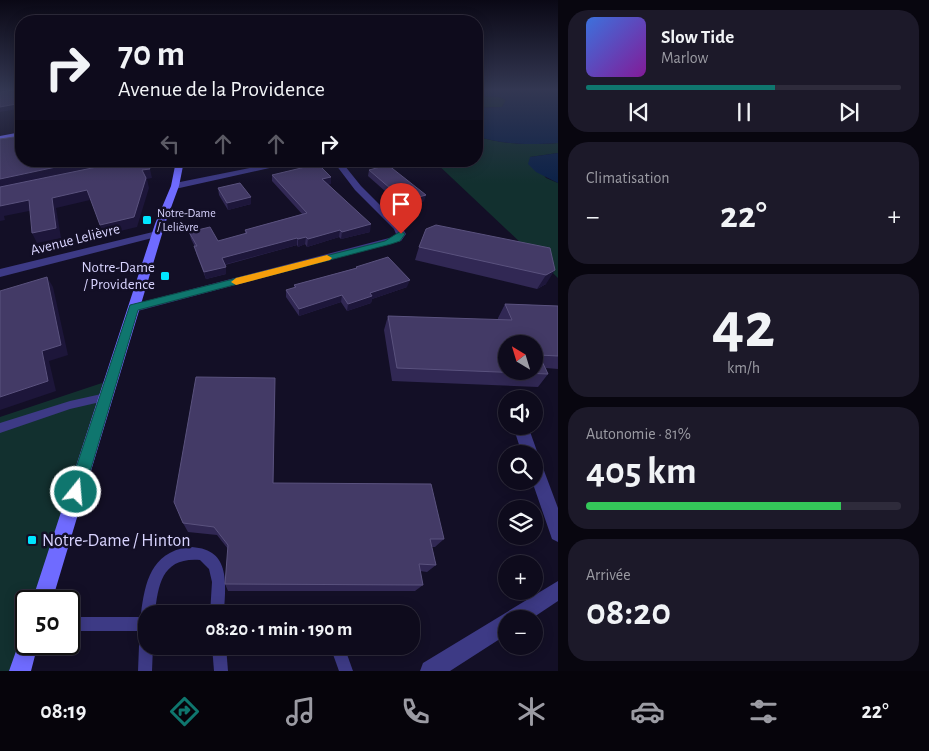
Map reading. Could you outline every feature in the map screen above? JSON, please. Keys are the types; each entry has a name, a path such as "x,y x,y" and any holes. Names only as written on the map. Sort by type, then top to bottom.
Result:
{"main road":[{"path":"0,138 15,135"},
{"path":"45,590 179,167"},
{"path":"20,671 25,655"}],"street":[{"path":"123,169 132,167"},
{"path":"174,186 267,167"},
{"path":"134,308 397,239 401,234 398,228 348,179 341,167"},
{"name":"Avenue Lelièvre","path":"0,273 157,234"},
{"path":"543,490 558,533"},
{"path":"527,610 558,590"},
{"path":"431,671 498,628"}],"lane":[{"path":"0,428 70,405 106,397"},
{"path":"149,605 151,584 164,563 174,556 185,553 203,554 215,565 219,582 218,605"},
{"path":"80,624 138,624"},
{"path":"145,671 146,655"},
{"path":"220,655 221,671"},
{"path":"341,655 346,671"}],"green space":[{"path":"483,138 517,144 558,143 558,153 530,157 546,178 558,183 558,278 440,167 483,167"},
{"path":"111,380 45,590 15,590 15,655 25,655 20,671 0,671 0,417"}],"water":[{"path":"483,120 558,120 558,143 517,144 483,138"},
{"path":"558,153 558,183 536,172 528,164 530,157"}],"building":[{"path":"15,137 15,167 56,167 0,179 0,139"},
{"path":"97,167 149,167 150,169 142,170 146,178 134,217 100,225 87,190 52,198 56,228 32,233 29,200 0,206 0,187"},
{"path":"305,167 321,167 331,177 322,179 371,224 308,239 306,237 297,238 222,258 226,267 204,272 194,246 197,246 189,232 210,227 218,241 247,233 245,230 307,213 272,175"},
{"path":"391,167 426,195 405,201 369,170"},
{"path":"240,183 251,197 227,203 218,188"},
{"path":"436,225 550,248 555,270 546,275 419,247 426,229"},
{"path":"388,257 410,280 370,293 372,296 348,304 342,295 299,309 286,290 296,287 294,285 357,268"},
{"path":"47,277 61,345 42,351 48,381 0,397 0,291"},
{"path":"505,304 558,306 558,356 543,355 543,335 498,335 498,372 397,368 388,316 512,320"},
{"path":"543,363 548,374 543,374"},
{"path":"196,377 275,378 273,483 431,484 444,539 430,539 436,565 419,564 423,585 225,584 228,545 214,527 183,523 174,502"}],"slow traffic":[{"path":"236,282 327,258"}],"place":[{"name":"Notre-Dame / Lelièvre","path":"147,220"},
{"name":"Notre-Dame / Providence","path":"165,276"},
{"name":"Notre-Dame / Hinton","path":"32,540"}],"route":[{"path":"76,492 134,308 388,242 397,239 401,234"}]}
